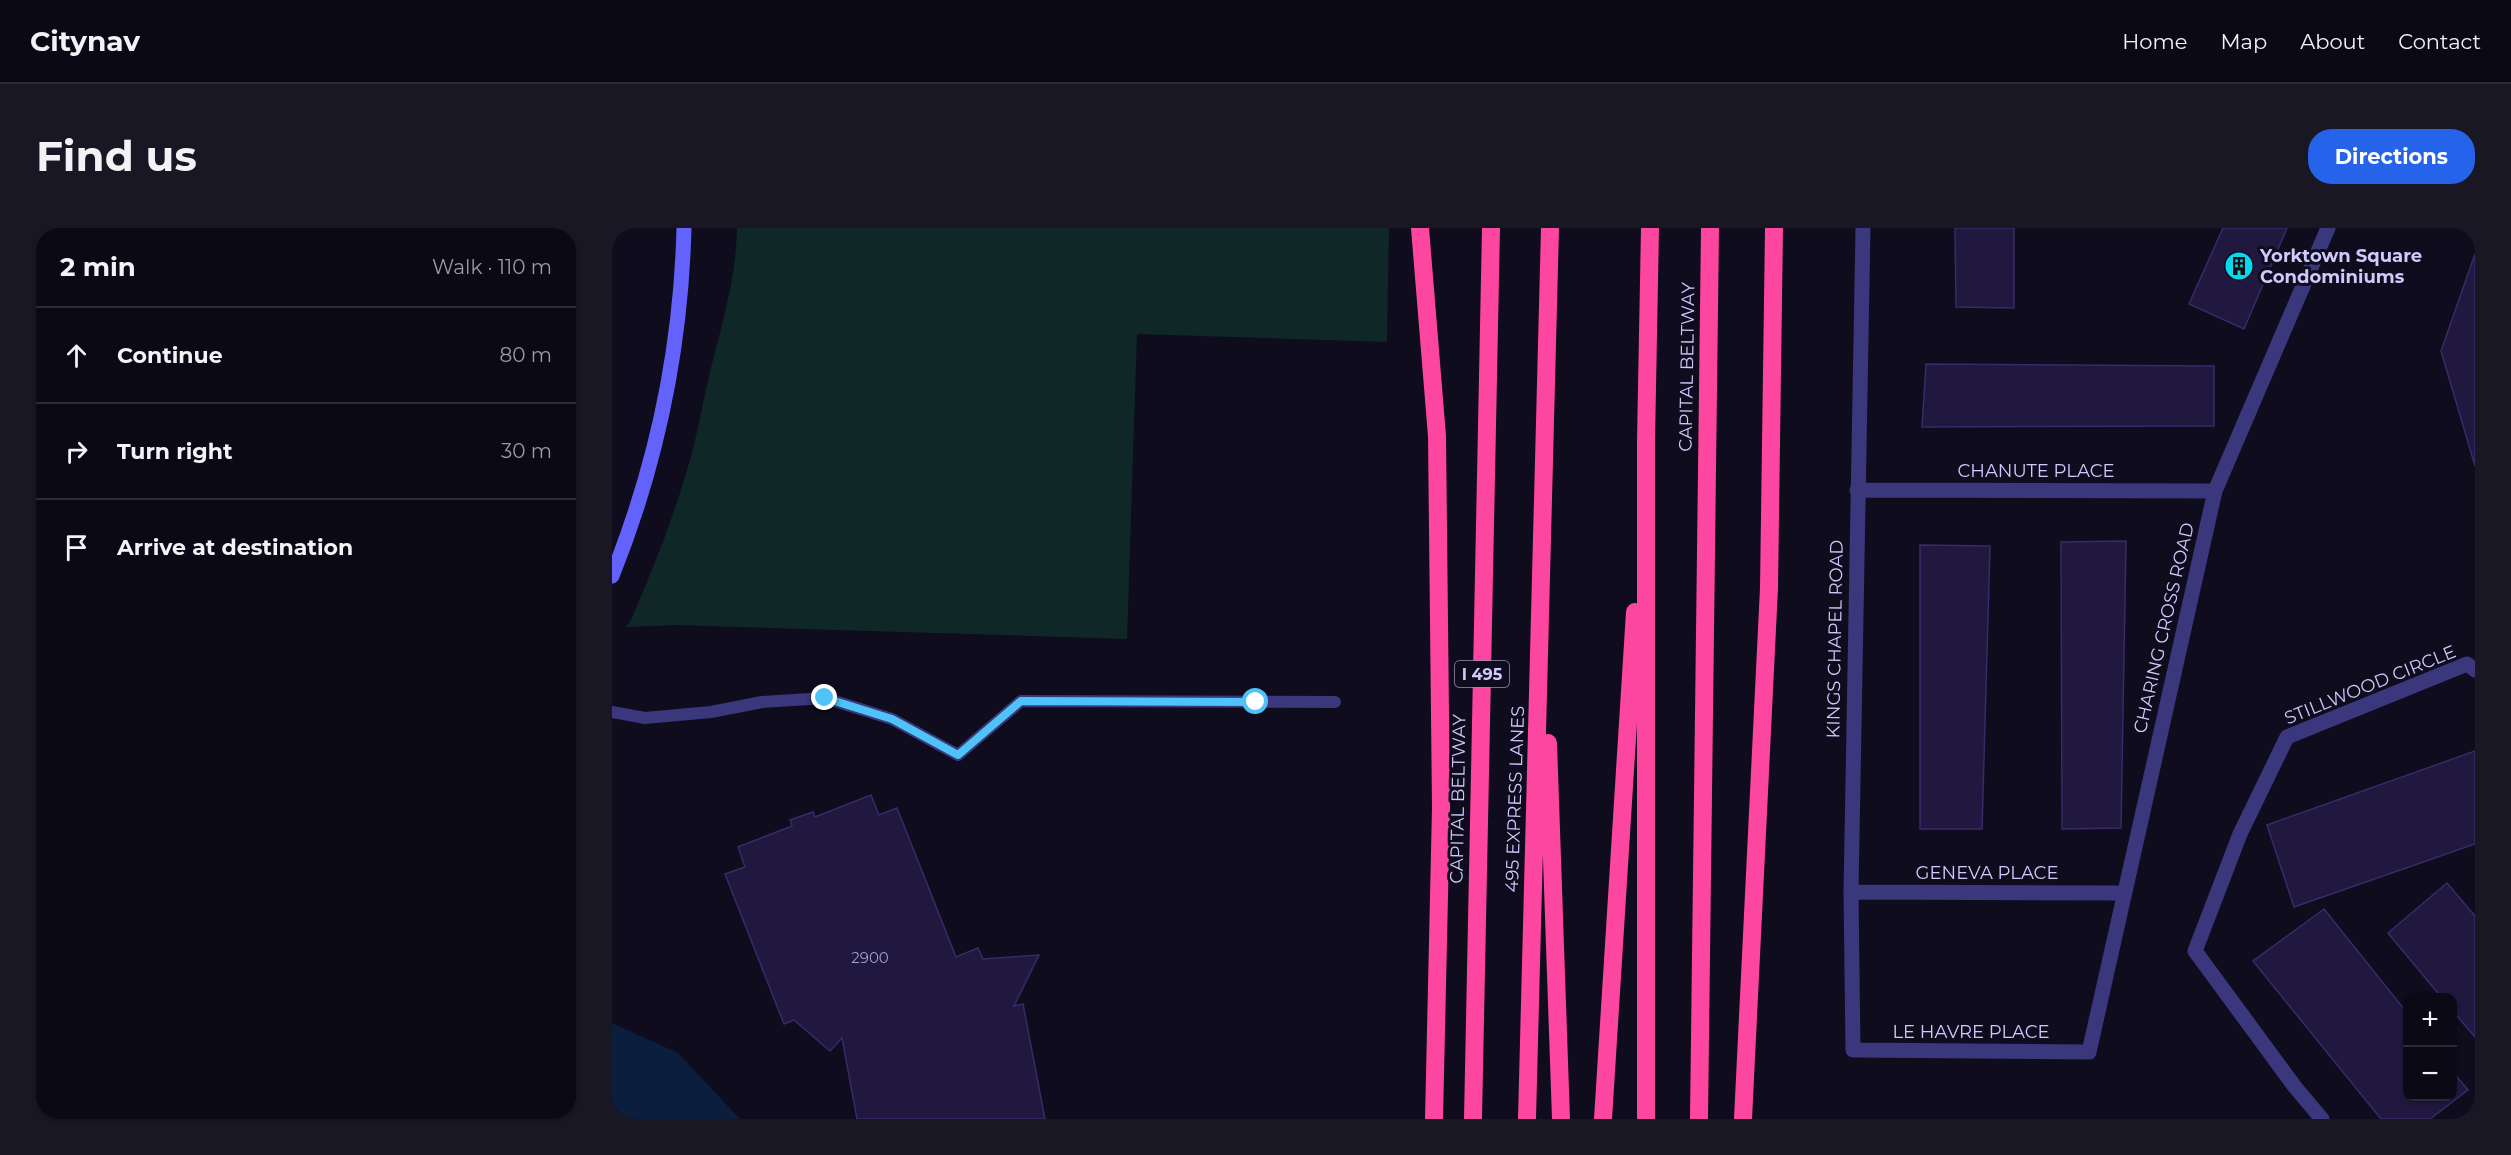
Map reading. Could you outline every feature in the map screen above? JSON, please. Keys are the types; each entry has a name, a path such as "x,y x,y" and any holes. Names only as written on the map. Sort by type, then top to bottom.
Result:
{"highway":[{"path":"1420,228 1437,436 1441,808 1434,1119"},
{"name":"CAPITAL BELTWAY","path":"1473,1119 1491,228"},
{"name":"495 EXPRESS LANES","path":"1527,1119 1550,228"},
{"path":"1646,1119 1646,441 1650,228"},
{"name":"CAPITAL BELTWAY","path":"1699,1119 1710,228"},
{"path":"1743,1119 1769,588 1774,228"},
{"path":"1603,1119 1646,441"},
{"path":"1542,561 1561,1119"}],"main road":[{"path":"612,576 633,524 657,438 674,355 684,228"}],"street":[{"name":"KINGS CHAPEL ROAD","path":"1853,1050 1851,892 1863,228"},
{"name":"CHARING CROSS ROAD","path":"2089,1052 2215,491 2328,228"},
{"name":"CHANUTE PLACE","path":"1857,490 2215,491"},
{"name":"STILLWOOD CIRCLE","path":"2322,1119 2295,1087 2195,951 2240,834 2287,737 2467,664 2475,670"},
{"name":"GENEVA PLACE","path":"1851,892 2124,893"},
{"name":"LE HAVRE PLACE","path":"1853,1050 2089,1052"}],"lane":[{"path":"612,712 645,718 711,712 762,702 825,698 892,719 958,755 1021,701 1335,702"}],"green space":[{"path":"737,228 1389,228 1387,342 1137,334 1127,639 676,625 626,627 631,620 661,546 691,458 728,301"}],"water":[{"path":"612,1023 678,1053 740,1119 612,1119"}],"building":[{"path":"1955,228 2014,228 2014,308 1956,307"},
{"name":"Yorktown Square Condominiums","path":"2223,228 2287,228 2244,329 2189,304"},
{"path":"2475,254 2475,466 2441,351"},
{"path":"1926,364 2214,366 2214,426 1922,427"},
{"path":"2126,541 2121,828 2062,829 2061,542"},
{"path":"1920,545 1990,546 1982,829 1920,829"},
{"path":"2475,751 2475,844 2294,907 2267,825"},
{"path":"871,795 879,815 897,808 956,957 978,948 983,959 1039,955 1014,1006 1023,1004 1045,1119 857,1119 842,1038 830,1051 794,1020 784,1024 725,874 745,867 738,847 792,826 790,820 813,812 815,817"},
{"path":"2447,883 2475,916 2475,1037 2457,1016 2457,993 2438,993 2388,933"},
{"path":"2324,909 2403,1008 2403,1101 2454,1101 2430,1119 2381,1119 2253,961"},
{"path":"2457,1077 2468,1090 2457,1098"}],"place":[{"name":"Yorktown Square Condominiums","path":"2239,266"}],"route":[{"path":"825,698 892,719 958,755 1021,701 1256,702"}]}
